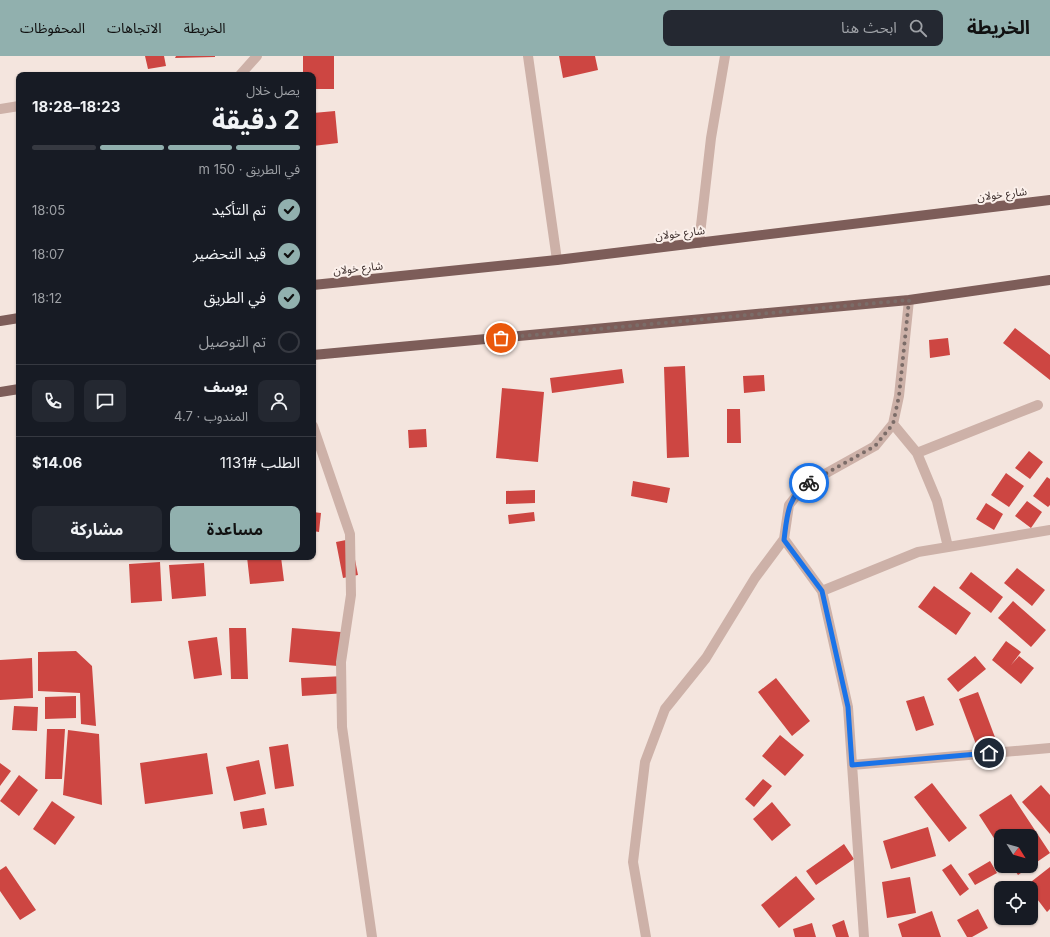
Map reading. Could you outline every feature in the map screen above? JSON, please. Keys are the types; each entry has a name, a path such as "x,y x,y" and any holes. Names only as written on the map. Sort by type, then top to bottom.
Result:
{"main road":[{"name":"شارع خولان","path":"316,284 557,260 1050,200"},
{"path":"316,355 909,300 1050,280"},
{"path":"0,321 16,318"},
{"path":"0,392 16,390"}],"street":[{"path":"243,72 257,56"},
{"path":"528,56 557,260"},
{"path":"699,243 712,138 725,56"},
{"path":"0,109 16,106"},
{"path":"646,937 633,862 645,762 665,709 706,658 755,578 784,540 789,505 805,486 875,446 893,424 899,396 909,300"},
{"path":"917,453 1038,405"},
{"path":"893,424 917,453 937,501 948,547"},
{"path":"316,435 350,534 351,595 341,662 342,727 372,937"},
{"path":"822,591 918,552 1050,530"},
{"path":"784,540 822,591 848,707 864,937"},
{"path":"852,765 1050,748"}],"building":[{"path":"145,56 164,56 166,66 148,69"},
{"path":"176,56 215,56 215,57 175,58"},
{"path":"303,56 334,56 334,89 316,89 316,72 303,72"},
{"path":"559,56 595,56 598,70 563,78"},
{"path":"335,111 338,143 316,146 316,113"},
{"path":"1015,328 1050,355 1050,380 1003,343"},
{"path":"948,338 950,355 930,358 929,340"},
{"path":"685,366 689,457 667,458 664,367"},
{"path":"622,369 624,383 552,393 550,378"},
{"path":"764,375 765,391 744,393 743,376"},
{"path":"502,388 544,392 538,462 496,458"},
{"path":"727,409 740,409 741,443 727,443"},
{"path":"426,429 427,447 409,448 408,430"},
{"path":"1029,451 1043,462 1030,479 1015,468"},
{"path":"1006,473 1024,486 1009,507 991,495"},
{"path":"1047,477 1050,479 1050,505 1048,507 1033,496"},
{"path":"633,481 670,488 667,503 631,496"},
{"path":"535,490 535,503 506,504 506,491"},
{"path":"1027,501 1042,512 1031,528 1015,516"},
{"path":"986,503 1003,514 994,530 976,519"},
{"path":"316,512 321,513 319,532 316,532"},
{"path":"534,512 535,521 509,524 508,515"},
{"path":"351,539 358,575 343,578 336,542"},
{"path":"247,560 281,560 284,581 250,584"},
{"path":"160,562 162,601 131,603 129,564"},
{"path":"204,563 206,596 172,599 169,565"},
{"path":"1017,568 1045,590 1032,606 1004,583"},
{"path":"971,572 1003,597 991,613 959,588"},
{"path":"934,586 971,613 956,635 918,607"},
{"path":"1013,601 1046,630 1031,647 998,618"},
{"path":"229,628 246,628 248,679 231,679"},
{"path":"292,628 341,632 338,666 289,662"},
{"path":"217,637 222,675 194,679 188,641"},
{"path":"1006,641 1021,652 1011,665 1019,656 1034,668 1021,684 992,660"},
{"path":"76,651 92,666 96,726 81,724 80,693 38,691 38,652"},
{"path":"975,656 986,669 958,692 947,679"},
{"path":"32,658 33,698 0,700 0,660"},
{"path":"345,676 346,693 302,696 301,678"},
{"path":"776,678 810,721 792,736 758,692"},
{"path":"978,692 996,740 977,747 959,699"},
{"path":"76,696 76,718 45,719 45,697"},
{"path":"924,696 934,725 916,731 906,701"},
{"path":"14,706 38,707 37,731 12,730"},
{"path":"47,729 65,729 62,779 45,779"},
{"path":"68,730 99,734 102,805 63,795"},
{"path":"780,735 804,755 785,776 762,756"},
{"path":"288,744 294,786 275,789 269,747"},
{"path":"207,753 213,794 145,804 140,763"},
{"path":"259,760 266,794 234,801 226,767"},
{"path":"0,763 11,771 0,786"},
{"path":"19,775 38,790 19,816 0,801"},
{"path":"763,779 772,786 754,807 745,799"},
{"path":"932,783 967,828 949,842 914,797"},
{"path":"1041,785 1050,795 1050,834 1022,802"},
{"path":"1011,794 1034,829 994,829 994,838 979,815"},
{"path":"52,801 75,817 55,845 33,829"},
{"path":"772,802 791,825 772,841 753,819"},
{"path":"264,808 267,825 243,829 240,812"},
{"path":"928,827 936,856 891,869 883,841"},
{"path":"1038,835 1050,853 1038,861"},
{"path":"844,844 854,859 816,885 806,871"},
{"path":"990,861 994,868 994,873 997,873 975,885 968,874"},
{"path":"951,864 969,889 960,896 942,870"},
{"path":"6,866 36,910 20,920 0,891 0,870"},
{"path":"1050,867 1050,909 1047,912 1038,900 1038,881 1032,881"},
{"path":"796,876 815,899 779,928 761,905"},
{"path":"910,877 916,913 887,918 882,882"},
{"path":"978,909 988,928 972,937 967,937 957,920"},
{"path":"932,911 941,937 902,937 898,924"},
{"path":"844,920 849,937 836,937 832,925"},
{"path":"812,923 816,937 795,937 793,929"}],"way so far":[{"path":"501,338 909,300 899,396 893,424 875,446 809,483"}],"route":[{"path":"809,483 789,505 784,540 822,591 848,707 852,765 989,753"}]}
